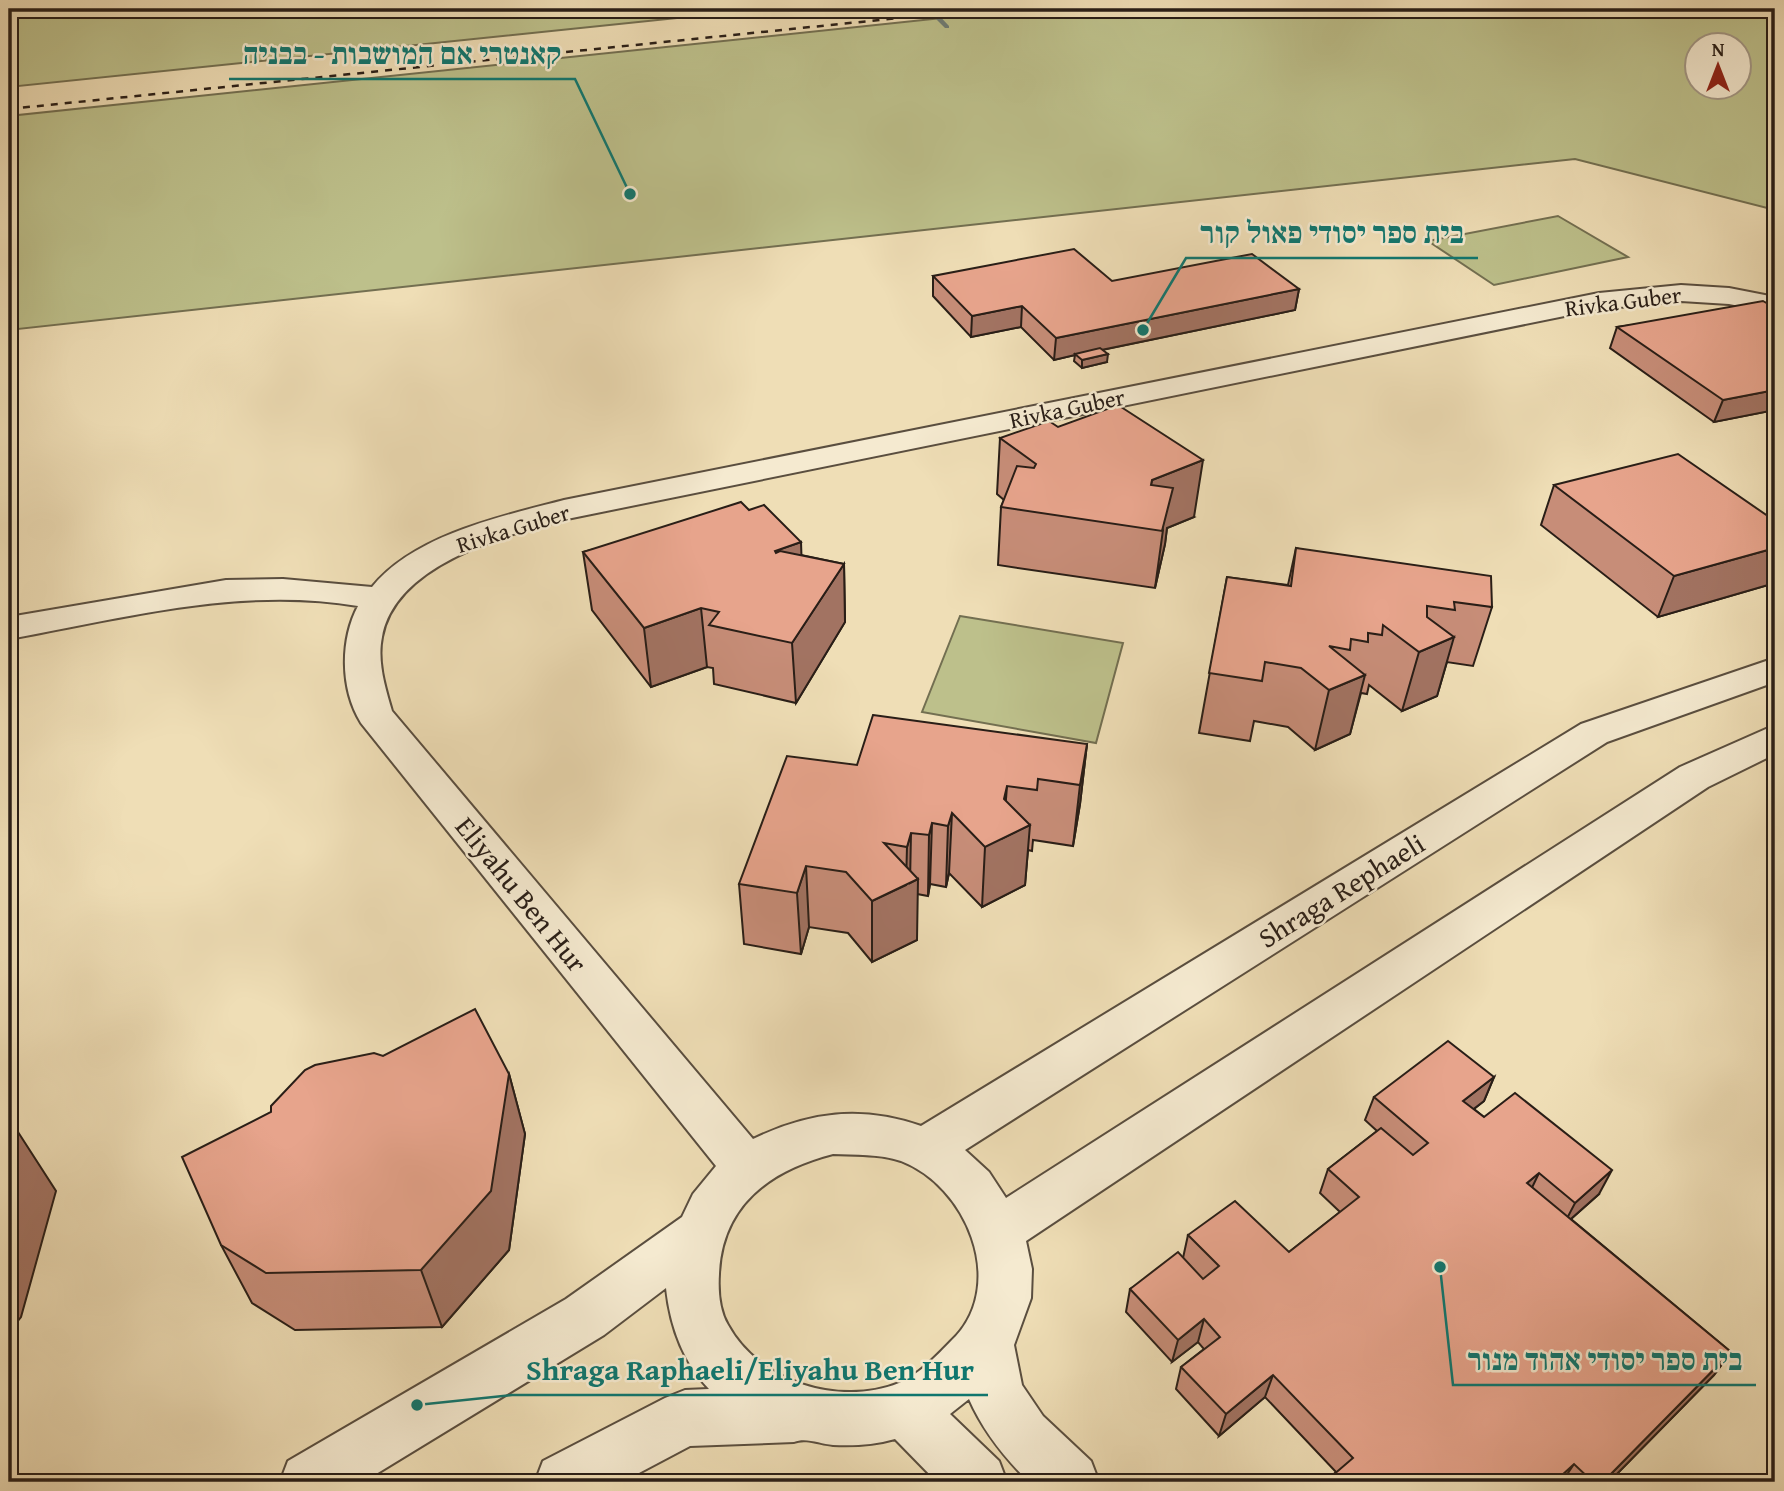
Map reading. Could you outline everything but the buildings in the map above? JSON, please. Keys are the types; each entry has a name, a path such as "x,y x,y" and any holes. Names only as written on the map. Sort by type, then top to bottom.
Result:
{"street":[{"name":"Rivka Guber","path":"381,599 429,558 468,537 564,510 1599,301 1681,293 1729,296 1775,305"},
{"path":"9,628 226,590 283,589 345,593 381,599"},
{"name":"Eliyahu Ben Hur","path":"381,599 368,620 363,636 363,674 374,714 747,1168"},
{"name":"Shraga Rephaeli","path":"925,1149 1594,733 1775,669"},
{"path":"998,1231 1695,777 1771,741"},
{"path":"564,1482 685,1418 803,1413 854,1419 904,1409 951,1382 986,1343 1002,1307 1005,1268 998,1231 981,1197 956,1169 925,1149 880,1135 833,1133 788,1144 747,1168 717,1197 698,1234 690,1277 698,1321 720,1362 757,1394 803,1413"},
{"path":"309,1482 585,1317 698,1234"},
{"path":"986,1343 996,1396 1023,1436 1070,1482"},
{"path":"904,1409 978,1482"}],"green space":[{"path":"9,9 764,9 9,87"},
{"path":"1028,9 1775,9 1775,210 1575,159 9,330 9,116"},
{"path":"1558,216 1628,257 1494,285 1428,241"},
{"path":"960,616 1123,643 1096,743 922,712"}],"waterway":[{"path":"929,9 947,27"}],"railway":[{"path":"9,109 987,9"}],"place":[{"name":"קאנטרי אם המושבות - בבניה","path":"630,194"},
{"name":"בית ספר יסודי פאול קור","path":"1143,330"},
{"name":"בית ספר יסודי אהוד מנור","path":"1440,1267"},
{"name":"Shraga Raphaeli/Eliyahu Ben Hur","path":"417,1405"}]}
